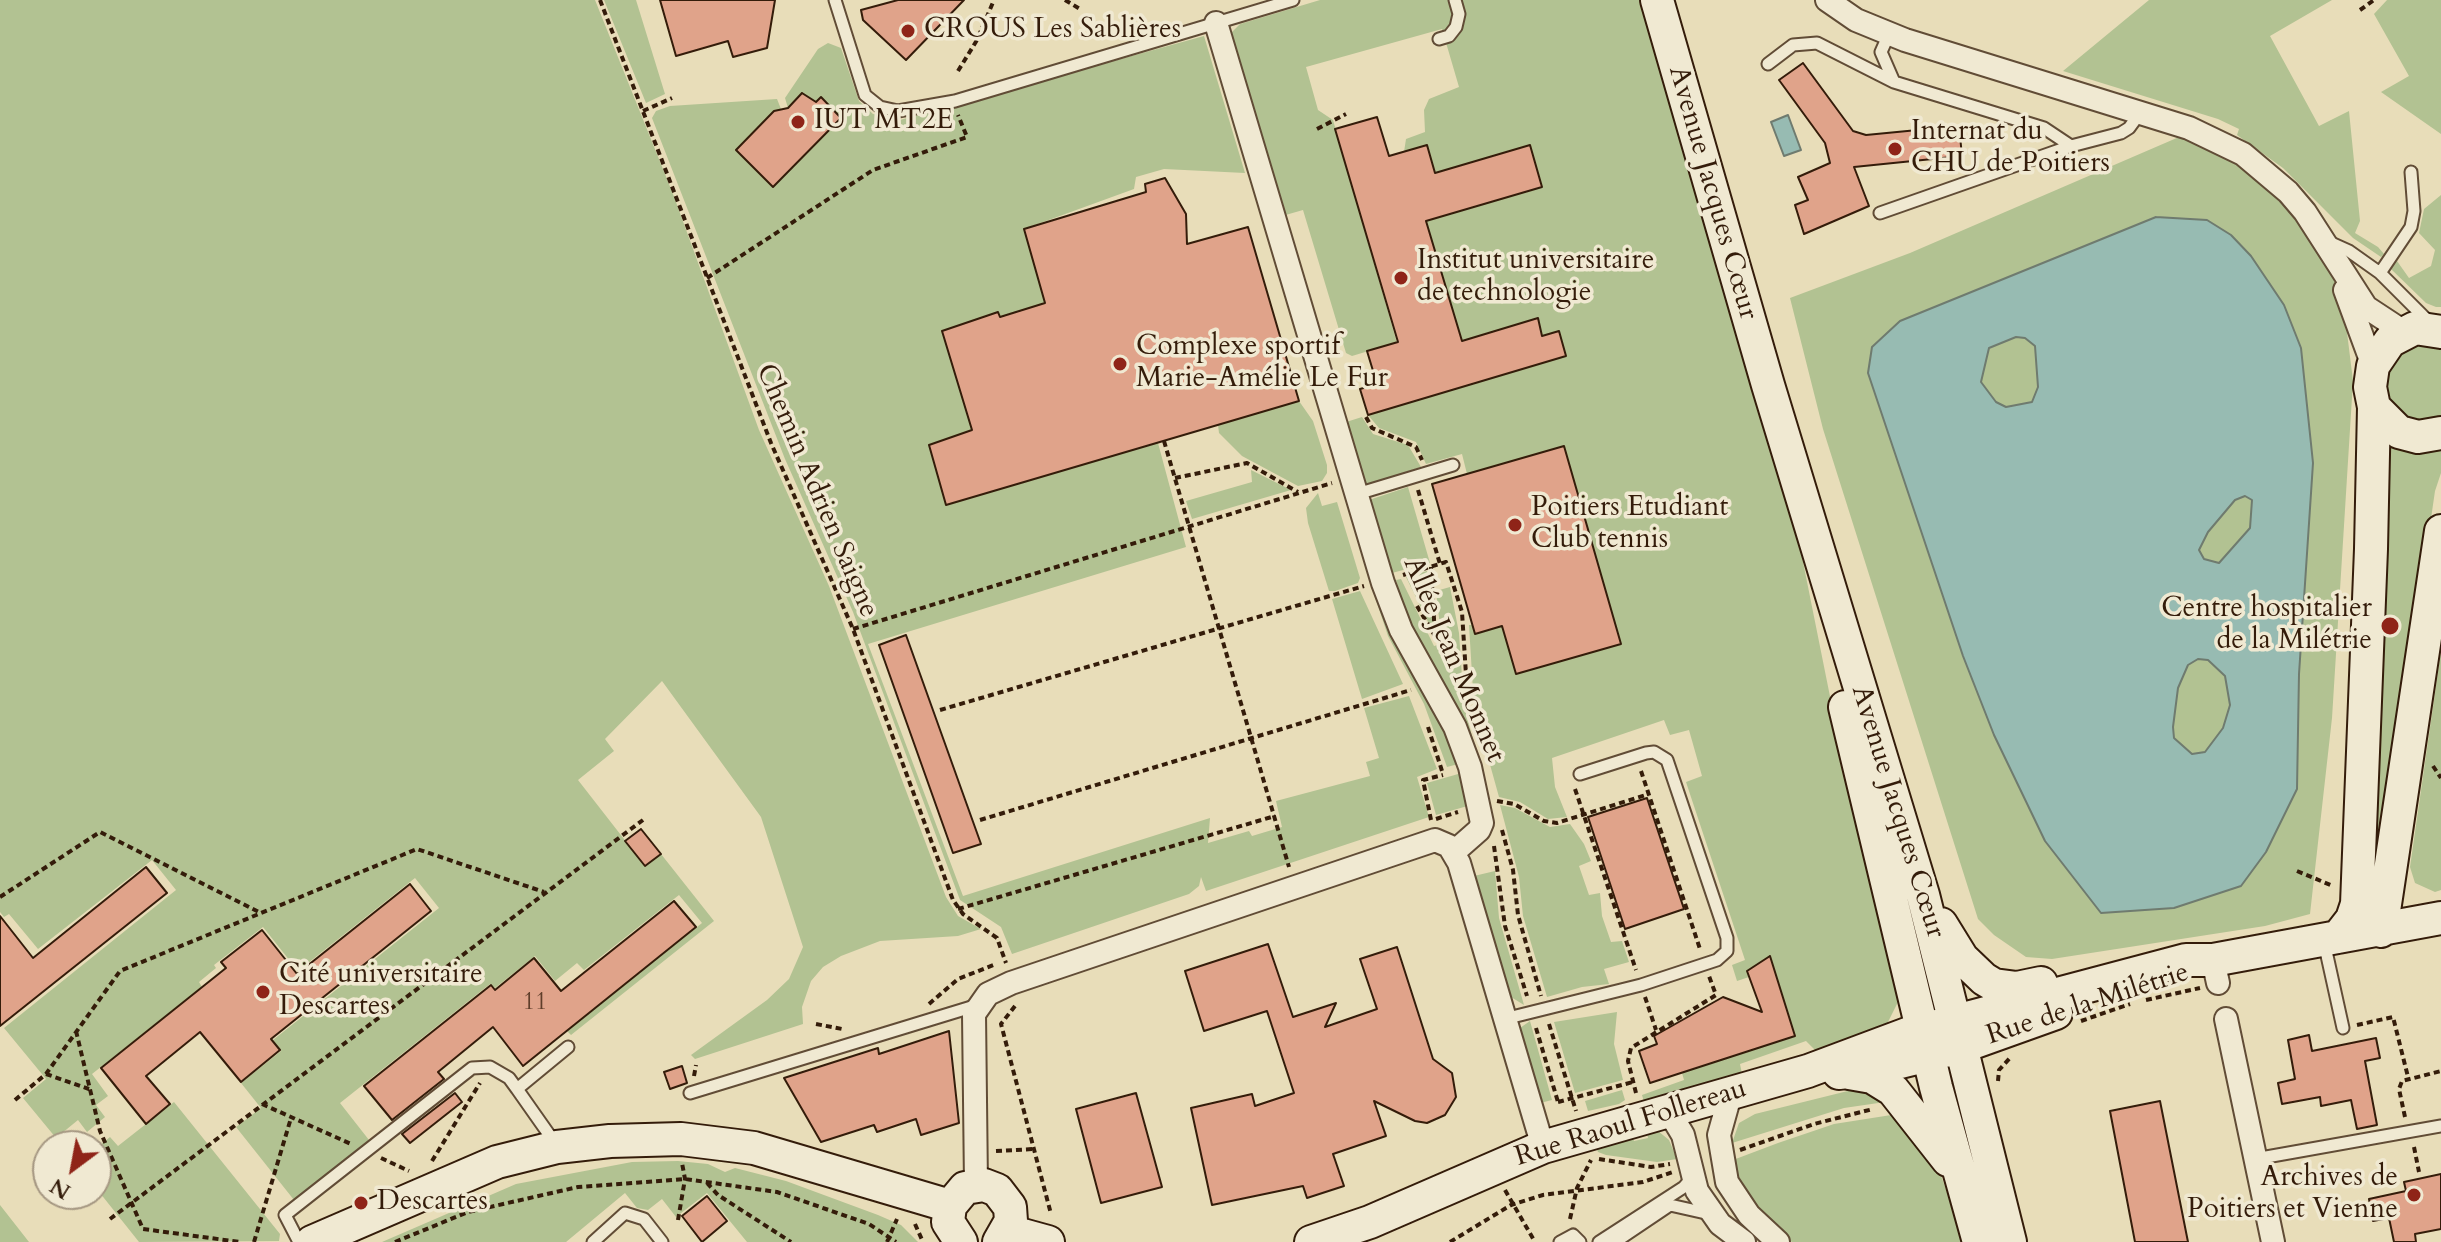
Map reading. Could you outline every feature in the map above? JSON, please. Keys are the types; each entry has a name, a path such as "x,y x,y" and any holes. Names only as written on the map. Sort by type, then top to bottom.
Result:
{"street":[{"name":"Avenue Jacques Cœur","path":"1657,0 1768,385 1923,895 2010,1242"},
{"path":"1827,0 1856,20 1889,34 2140,113 2215,139 2243,154 2288,192 2366,307 2404,332"},
{"name":"Allée Jean Monnet","path":"1216,23 1357,494 1392,578 1401,630 1455,727 1487,805"},
{"path":"2329,249 2373,366"},
{"path":"2331,938 2352,919 2357,904 2373,366 2390,341 2404,332 2415,328 2439,329"},
{"name":"Avenue Jacques Cœur","path":"1768,385 1961,1181 1979,1242"},
{"path":"2374,407 2399,432 2418,437 2441,433"},
{"path":"2381,931 2441,531"},
{"path":"2363,755 2371,778 2364,902 2369,918 2381,931"},
{"path":"1454,852 1479,830 1487,805"},
{"path":"976,1185 974,1014 992,991 1440,840 1454,852 1473,903 1543,1147"},
{"path":"1923,895 1962,958 1994,985 2017,988 2048,981 2124,975"},
{"name":"Rue de la Milétrie","path":"1959,1034 2049,1015 2216,972 2331,938 2441,918"},
{"name":"Rue de la Milétrie","path":"1959,1034 2124,975 2186,960 2216,972"},
{"path":"2226,1019 2273,1242"},
{"path":"1845,1073 1927,1042 1959,1034"},
{"name":"Rue Raoul Follereau","path":"1311,1242 1370,1222 1543,1147 1654,1108 1731,1092 1927,1042"},
{"path":"1808,1071 1872,1077 1893,1090 1961,1181"},
{"path":"1731,1092 1719,1135 1725,1174 1749,1215 1778,1242"},
{"path":"1654,1108 1683,1135 1690,1170 1713,1214 1744,1242"},
{"path":"312,1242 497,1162 557,1147 667,1139 754,1148 950,1206"},
{"path":"961,1242 950,1228 950,1206 960,1192 976,1185 991,1187 1007,1200 1012,1214 1004,1236 1049,1229"}],"lane":[{"path":"835,0 859,83 869,100 885,109 898,111 955,101 1293,0"},
{"path":"1439,39 1456,27 1459,14 1455,0"},
{"path":"1889,34 1881,52 1894,82"},
{"path":"1768,64 1793,45 1810,41 1894,82 2044,128 2071,146"},
{"path":"1880,213 2071,146 2121,133 2140,113"},
{"path":"2380,273 2411,227 2414,211 2411,172"},
{"path":"2329,249 2349,251 2380,273 2439,329"},
{"path":"1357,494 1453,465"},
{"path":"1504,1019 1641,985 1724,957 1729,946 1667,760 1654,752 1646,753 1576,776"},
{"path":"2331,938 2343,1028"},
{"path":"690,1093 979,1005"},
{"path":"517,1089 568,1047"},
{"path":"299,1242 285,1215 472,1068 490,1067 509,1078 545,1125 557,1147"},
{"path":"2255,1159 2441,1126"},
{"path":"1599,1242 1684,1187 1690,1170"},
{"path":"1615,1242 1670,1205 1713,1214"},
{"path":"593,1242 625,1213 644,1219 662,1242"}],"path":[{"name":"Chemin Adrien Saigne","path":"600,0 771,443 853,629 958,909"},
{"path":"958,71 977,40 994,0"},
{"path":"1065,0 1080,9"},
{"path":"2360,10 2374,0"},
{"path":"643,111 672,98"},
{"path":"707,278 873,170 967,137 955,101"},
{"path":"1317,129 1346,114"},
{"path":"1366,417 1372,428 1416,447 1440,564"},
{"path":"1164,441 1290,867 1280,870"},
{"path":"1175,478 1247,463 1298,492"},
{"path":"853,629 1335,482"},
{"path":"940,710 1446,562 1462,612 1470,712"},
{"path":"1415,602 1435,636 1430,567"},
{"path":"1392,578 1408,589"},
{"path":"980,820 1251,735 1411,690"},
{"path":"1433,819 1423,780 1470,767"},
{"path":"1641,769 1716,995 1637,1042 1629,1053 1633,1082 1654,1108"},
{"path":"1576,776 1584,815 1656,1030"},
{"path":"1419,824 1487,805 1514,804 1550,822 1584,815 1649,794"},
{"path":"1487,805 1513,870 1518,915 1572,1100 1586,1133"},
{"path":"1487,805 1505,926 1558,1102"},
{"path":"958,909 1275,816"},
{"path":"110,1219 643,820"},
{"path":"0,897 100,832 261,913"},
{"path":"15,1100 46,1074 120,971 417,849 544,892"},
{"path":"2297,871 2339,888"},
{"path":"958,909 997,938 1017,1003 1001,1024 1049,1229"},
{"path":"922,1008 958,979 1018,956"},
{"path":"2080,1022 2216,972"},
{"path":"2343,1028 2393,1017 2408,1077"},
{"path":"816,1024 853,1031"},
{"path":"76,1031 100,1131 143,1229 240,1242"},
{"path":"1998,1084 1999,1070 2016,1053"},
{"path":"430,1164 490,1067"},
{"path":"2419,1172 2399,1089 2408,1077 2441,1071"},
{"path":"46,1074 90,1089"},
{"path":"1533,1112 1633,1082"},
{"path":"254,1242 291,1118"},
{"path":"1570,1240 1570,1209 1593,1157 1690,1170"},
{"path":"681,1158 691,1158"},
{"path":"1495,1166 1511,1205 1535,1242"},
{"path":"678,1220 685,1179"},
{"path":"705,1181 718,1195 791,1242"},
{"path":"909,1217 923,1242"}],"green space":[{"path":"0,0 595,0 673,194 759,430 829,586 946,897 958,916 981,929 958,936 880,941 841,956 823,967 811,981 802,1007 803,1024 695,1059 691,1055 767,1000 789,979 803,947 761,817 662,681 605,739 614,751 578,780 645,866 661,854 714,921 571,1035 567,1031 702,923 679,895 584,970 577,963 555,981 535,956 495,988 490,984 340,1103 369,1140 294,1200 236,1127 261,1108 241,1083 281,1051 273,1040 439,908 415,878 298,971 263,927 214,965 216,968 199,982 202,987 92,1074 108,1096 96,1105 105,1117 89,1130 86,1130 78,1120 66,1130 49,1130 23,1098 46,1079 4,1028 176,890 152,860 38,949 9,914 4,917 0,912"},
{"path":"604,0 636,0 665,94 646,103"},
{"path":"1320,0 1644,0 1795,522 1855,821 1900,998 1885,1028 1819,1054 1806,1041 1740,1064 1742,1074 1644,1102 1642,1095 1684,1080 1682,1073 1795,1035 1770,957 1747,971 1749,977 1737,981 1732,965 1745,960 1686,782 1702,776 1689,730 1670,735 1664,720 1552,758 1555,787 1567,817 1548,819 1520,802 1499,797 1474,707 1469,625 1502,626 1516,674 1564,446 1467,474 1462,454 1426,464 1416,442 1379,428 1368,415 1566,356 1559,331 1542,336 1537,319 1462,341 1426,221 1542,186 1529,145 1435,173 1427,145 1404,152 1406,139 1425,132 1424,110 1429,99 1459,87 1442,29 1306,67 1318,110 1333,120 1401,357 1385,346 1352,356 1346,353 1303,210 1282,216 1230,39 1231,33 1240,24"},
{"path":"2149,0 2332,0 2270,36 2319,126 2349,111 2360,221 2355,233 2378,247 2384,254 2381,257 2353,238 2283,168 2237,135 2239,129 2218,119 2063,71"},
{"path":"2387,0 2441,0 2441,134 2381,92 2409,76 2374,14"},
{"path":"1204,36 1245,173 1164,169 1136,177 1134,189 1024,229 1045,303 1000,317 998,313 942,331 972,430 929,445 946,504 1158,443 1186,547 868,644 963,896 1210,818 1208,843 1249,831 1252,836 1282,827 1276,801 1370,776 1366,762 1379,758 1364,708 1409,696 1437,769 1417,777 1429,817 1206,891 1201,877 1199,886 1189,894 1012,954 1001,927 960,900 853,612 785,459 652,118 656,111 670,106 777,99 783,114 764,122 736,150 773,186 841,118 821,98 811,107 807,96 801,95 788,108 785,98 818,49 828,43 841,48 859,101 873,114 900,120"},
{"path":"2186,134 2229,152 2285,198 2330,269 2344,308 2353,381 2332,718 2310,914 2265,926 2052,959 2026,957 1994,935 1978,919 1823,429 1790,298 1910,253"},
{"path":"2441,195 2441,307 2436,307 2426,303 2391,269 2397,261 2409,278 2431,266 2435,250 2419,233 2424,209"},
{"path":"2421,344 2441,349 2441,417 2429,421 2403,416 2388,397 2385,385 2386,373 2399,353"},
{"path":"1299,401 1313,421 1327,465 1322,481 1298,486 1242,456 1219,433 1218,425"},
{"path":"1362,417 1373,434 1408,445 1421,467 1367,485 1360,480 1343,423"},
{"path":"2382,437 2416,452 2441,450 2441,473 2435,491 2385,836 2372,878"},
{"path":"1251,470 1291,490 1192,519 1186,501 1252,482"},
{"path":"1408,487 1430,563 1388,574 1369,500"},
{"path":"1318,493 1322,506 1337,502 1360,578 1358,583 1335,591 1329,591 1308,523 1306,508"},
{"path":"1427,571 1435,629 1432,630 1406,577"},
{"path":"1401,579 1434,646 1442,644 1436,591 1450,587 1459,633 1464,706 1478,758 1425,663 1404,609 1396,580"},
{"path":"1378,586 1462,763 1447,767 1424,704 1388,636 1372,588"},
{"path":"1360,591 1403,684 1362,699 1332,599"},
{"path":"2441,651 2441,890 2435,892 2415,883 2410,867"},
{"path":"1465,772 1471,805 1436,815 1427,783"},
{"path":"1500,805 1515,808 1550,827 1570,824 1584,844 1591,861 1579,866 1589,895 1600,893 1602,916 1611,942 1622,941 1629,962 1604,969 1609,984 1582,987 1547,997 1523,916 1519,877"},
{"path":"1495,871 1499,918 1524,1005 1511,997 1474,876"},
{"path":"1617,1012 1614,1044 1623,1080 1575,1093 1554,1022"},
{"path":"1530,1021 1552,1100 1540,1103 1520,1028"},
{"path":"1868,1086 1892,1101 1844,1108 1732,1143 1739,1123 1755,1114"},
{"path":"1622,1090 1625,1100 1619,1104 1588,1111 1585,1101"},
{"path":"174,1102 280,1234 279,1241 139,1242 112,1208 112,1139 118,1146"},
{"path":"1904,1113 1935,1159 1965,1242 1792,1242 1766,1221 1735,1171 1733,1160 1778,1143 1834,1124"},
{"path":"1652,1126 1669,1140 1677,1159 1657,1162 1606,1155 1598,1152 1595,1145 1632,1136 1634,1141 1648,1138 1646,1127"},
{"path":"632,1162 708,1164 725,1172 735,1168 786,1181 901,1225 918,1242 747,1242 707,1193 676,1217 662,1199 648,1210 637,1208 625,1193 566,1242 382,1242 516,1184"},
{"path":"0,1205 29,1242 0,1242"}],"water":[{"path":"1788,115 1801,150 1784,156 1771,122"},
{"path":"2156,217 2207,220 2231,235 2251,256 2284,305 2301,348 2313,463 2299,674 2297,789 2266,852 2241,886 2174,908 2101,913 2045,841 1994,735 1963,656 1868,373 1872,347 1900,321","holes":["2016,337 2025,338 2035,346 2038,387 2032,402 2006,407 1996,402 1981,382 1989,348","2245,496 2252,500 2250,528 2219,563 2204,559 2199,550 2208,532 2235,500","2198,659 2208,660 2225,676 2230,705 2223,728 2205,752 2192,754 2174,738 2173,727 2178,688 2188,665"]}],"building":[{"path":"660,0 775,0 767,48 733,57 728,41 676,56"},
{"name":"CROUS Les Sablières","path":"898,0 964,0 906,60 863,20 861,10"},
{"name":"Internat du CHU de Poitiers","path":"1803,63 1853,131 1866,135 1959,126 1962,156 1854,167 1869,206 1804,234 1795,205 1808,200 1798,177 1830,163 1825,143 1779,80"},
{"path":"802,93 816,102 821,97 841,118 773,187 736,150 774,111 788,108"},
{"name":"Institut universitaire de technologie","path":"1377,117 1389,156 1427,145 1435,173 1530,145 1542,187 1426,221 1462,341 1538,318 1542,336 1559,331 1566,356 1368,415 1360,389 1377,384 1367,351 1398,342 1335,129"},
{"name":"Complexe sportif Marie-Amélie Le Fur","path":"1165,178 1186,214 1187,244 1248,227 1299,401 946,505 929,445 972,430 942,331 998,312 1000,317 1045,303 1024,229 1146,192 1145,184"},
{"name":"Poitiers Etudiant Club tennis","path":"1564,446 1621,644 1516,674 1502,626 1475,634 1432,484"},
{"path":"906,635 981,844 953,853 879,645"},
{"path":"1647,798 1684,909 1625,929 1588,817"},
{"path":"641,829 661,854 645,866 625,841"},
{"path":"146,867 167,893 0,1026 0,916 33,958"},
{"name":"Cité universitaire Descartes","path":"410,884 431,911 271,1039 280,1050 241,1082 200,1032 146,1076 170,1104 146,1124 101,1068 226,968 221,962 262,930 297,974"},
{"name":"Cité universitaire Descartes","path":"674,901 696,927 523,1066 493,1027 438,1072 444,1079 392,1120 364,1086 491,985 495,990 534,958 561,991"},
{"path":"1268,944 1293,1017 1336,1003 1325,1027 1377,1009 1360,959 1397,947 1433,1059 1452,1073 1456,1097 1445,1115 1427,1123 1415,1121 1374,1101 1386,1136 1333,1154 1344,1186 1307,1198 1303,1186 1212,1205 1191,1108 1252,1094 1255,1106 1294,1093 1267,1011 1204,1031 1185,971"},
{"path":"1770,956 1795,1036 1650,1083 1639,1051 1657,1044 1654,1036 1723,997 1762,1012 1747,971"},
{"path":"949,1031 959,1123 921,1135 916,1119 877,1132 874,1125 821,1142 784,1078 878,1048 879,1054"},
{"path":"2309,1035 2312,1051 2376,1038 2380,1058 2365,1061 2377,1125 2357,1129 2351,1100 2321,1106 2320,1097 2282,1104 2278,1083 2295,1079 2288,1040"},
{"path":"682,1066 687,1083 670,1089 664,1072"},
{"path":"455,1093 462,1102 410,1143 402,1134"},
{"path":"1136,1093 1162,1187 1101,1203 1076,1109"},
{"path":"2160,1101 2188,1242 2135,1242 2110,1111"},
{"name":"Archives de Poitiers et Vienne","path":"2441,1174 2441,1229 2415,1234 2416,1242 2394,1242 2389,1218 2373,1221 2369,1199 2406,1191 2404,1182"},
{"path":"707,1196 727,1221 702,1242 682,1216"}],"place":[{"name":"CROUS Les Sablières","path":"908,31"},
{"name":"IUT MT2E","path":"798,122"},
{"name":"Internat du CHU de Poitiers","path":"1895,149"},
{"name":"Institut universitaire de technologie","path":"1401,278"},
{"name":"Complexe sportif Marie-Amélie Le Fur","path":"1120,364"},
{"name":"Poitiers Etudiant Club tennis","path":"1515,525"},
{"name":"Centre hospitalier de la Milétrie","path":"2390,626"},
{"name":"Cité universitaire Descartes","path":"263,992"},
{"name":"Archives de Poitiers et Vienne","path":"2414,1195"},
{"name":"Descartes","path":"361,1203"}]}
